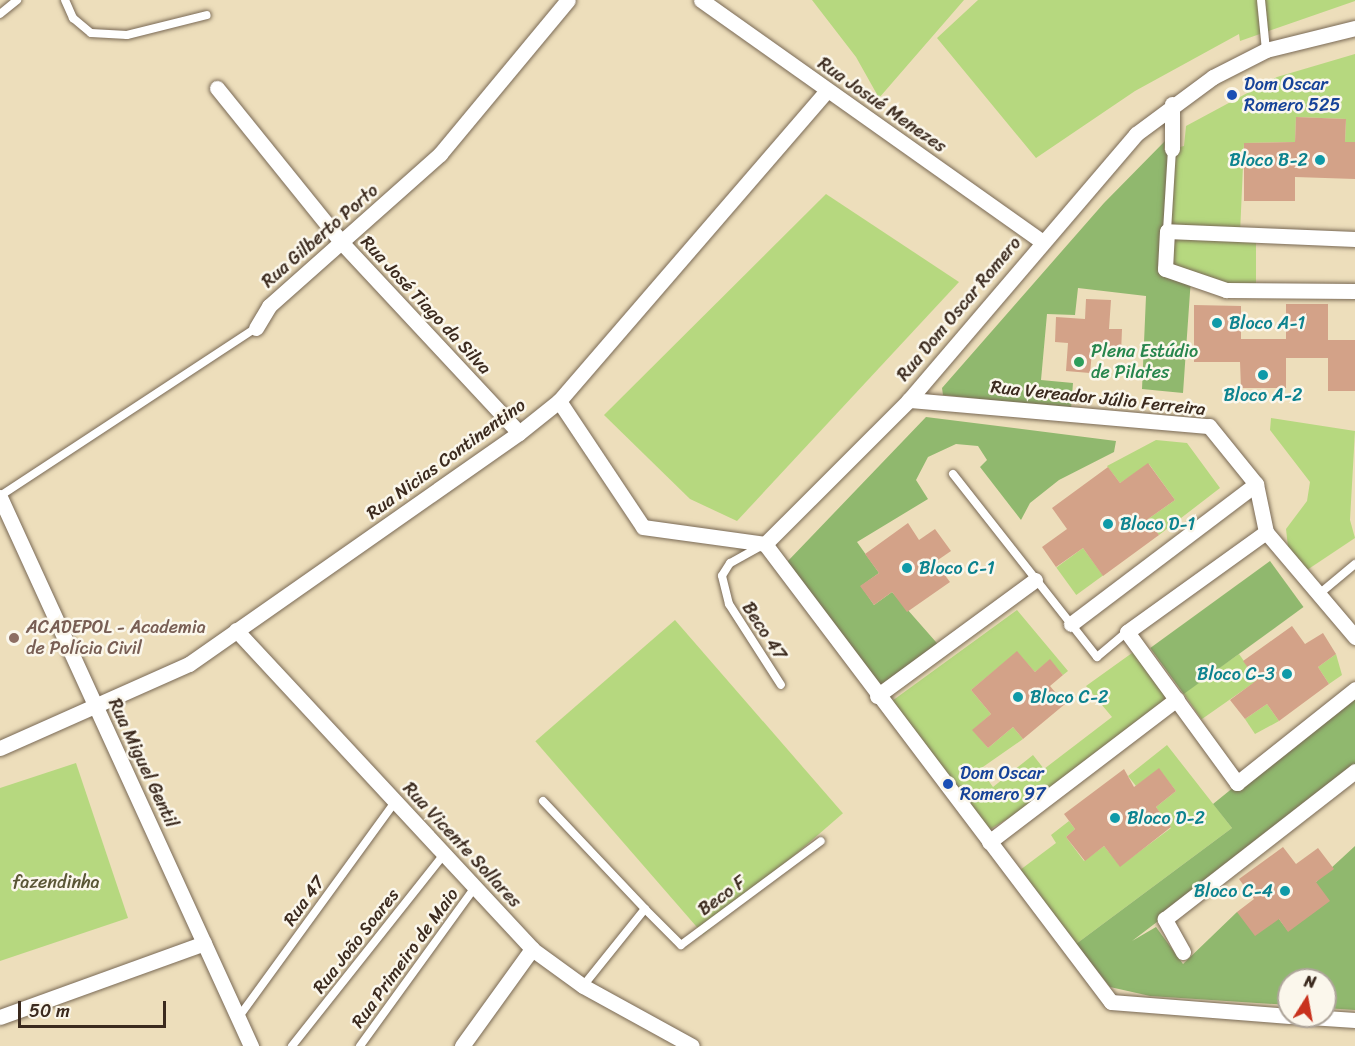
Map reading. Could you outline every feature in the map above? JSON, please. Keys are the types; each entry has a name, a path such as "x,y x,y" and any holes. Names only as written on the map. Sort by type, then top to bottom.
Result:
{"street":[{"name":"Rua Gilberto Porto","path":"256,328 269,306 343,244 440,154 568,0"},
{"name":"Rua Josué Menezes","path":"701,0 1041,241"},
{"name":"Rua Dom Oscar Romero","path":"765,544 909,400 1041,241 1136,134 1172,104 1266,50 1355,28"},
{"name":"Rua José Tiago da Silva","path":"218,88 343,244 519,433"},
{"name":"Rua Nicias Continentino","path":"0,748 96,709 189,664 519,433 559,401 827,91"},
{"path":"1172,104 1172,149"},
{"path":"1355,239 1167,231 1165,269 1226,290 1355,291"},
{"name":"Rua Vereador Júlio Ferreira","path":"909,400 1209,426 1256,484 1266,532 1355,637"},
{"path":"559,401 643,527 765,544 877,696 1111,1002 1277,1015"},
{"path":"1071,624 1256,484"},
{"name":"Rua Miguel Gentil","path":"0,497 250,1046"},
{"path":"1266,532 1127,632 1237,783 1355,689"},
{"path":"877,696 1035,580"},
{"name":"Rua Vicente Sollares","path":"236,630 532,949 583,986 692,1046"},
{"path":"989,842 1178,699"},
{"path":"1183,952 1165,919 1355,771"},
{"path":"0,1017 204,943"},
{"path":"462,1046 532,949"},
{"path":"1337,1019 1355,1020"}],"lane":[{"path":"0,14 18,0"},
{"path":"65,0 73,18 91,33 126,35 207,15"},
{"path":"1261,0 1266,50"},
{"path":"1167,231 1172,149"},
{"name":"Rua Gilberto Porto","path":"0,497 256,328"},
{"path":"953,474 1097,657 1127,632"},
{"name":"Beco 47","path":"765,544 730,564 722,576 729,604 781,685"},
{"path":"1319,594 1355,564"},
{"name":"Beco F","path":"543,801 681,945 821,841"},
{"name":"Rua 47","path":"238,1018 395,802"},
{"name":"Rua João Soares","path":"292,1046 444,854"},
{"name":"Rua Primeiro de Maio","path":"360,1046 475,887"},
{"path":"583,986 645,909"}],"green space":[{"path":"812,0 964,0 879,98 856,57"},
{"path":"978,0 1355,1 1240,41 1239,34 1135,91 1036,158 937,38"},
{"path":"1355,54 1355,142 1345,142 1346,119 1296,117 1295,142 1244,143 1240,234 1256,235 1256,290 1165,269 1172,149 1184,146 1186,126 1277,77"},
{"path":"1165,141 1164,150 1172,149 1165,268 1191,278 1183,393 1142,389 1146,296 1078,288 1075,315 1047,314 1041,380 1073,383 1071,409 943,395 942,388 1104,203"},
{"path":"826,194 959,282 737,521 690,499 604,415"},
{"path":"926,417 1116,441 1114,452 1059,480 1030,503 1021,520 980,467 987,460 978,446 956,444 928,457 916,480 928,499 857,542 879,573 861,586 874,605 892,592 943,650 882,689 787,562"},
{"path":"1271,418 1355,431 1350,520 1355,538 1307,570 1289,556 1286,529 1307,501 1310,482 1270,430"},
{"path":"1156,440 1187,443 1220,488 1159,535 1148,519 1175,500 1149,464 1120,483 1107,466"},
{"path":"1083,548 1103,576 1076,595 1056,567"},
{"path":"1270,561 1304,607 1184,694 1150,648"},
{"path":"1017,610 1068,671 1063,675 1050,660 1035,672 1017,652 971,690 991,714 973,730 988,748 1013,727 1023,739 980,769 993,787 1033,755 1044,769 1112,717 1086,686 1139,648 1177,699 1015,823 1007,819 989,830 892,701"},
{"path":"675,620 843,813 703,935 535,741"},
{"path":"1239,654 1257,680 1202,719 1183,693"},
{"path":"1336,654 1342,675 1329,684 1318,667"},
{"path":"1355,689 1355,771 1132,941 1156,927 1183,964 1237,912 1279,919 1288,931 1316,882 1355,846 1355,1010 1337,1009 1337,968 1277,968 1277,1004 1150,996 1110,987 1076,944 1232,828 1213,804"},
{"path":"1267,704 1279,721 1255,734 1245,719"},
{"path":"1167,745 1232,828 1076,944 1020,870 1056,843 1051,835 1069,821 1075,829 1066,837 1084,861 1104,846 1120,866 1171,828 1156,807 1176,791 1159,769 1136,786 1128,776"},
{"name":"fazendinha","path":"76,763 128,918 0,961 0,788"}],"building":[{"path":"1296,117 1346,119 1345,142 1355,142 1355,179 1295,177 1295,201 1244,201 1244,143 1295,142"},
{"path":"1086,299 1111,300 1109,329 1122,329 1121,354 1092,352 1090,373 1066,371 1068,343 1055,342 1056,317 1085,319"},
{"path":"1286,304 1328,304 1328,340 1355,340 1355,391 1328,391 1328,358 1286,358 1286,388 1241,388 1240,362 1194,362 1194,305 1241,306 1241,339 1286,339"},
{"name":"Bloco D-1","path":"1148,463 1175,500 1148,519 1159,535 1103,576 1083,548 1056,567 1042,547 1067,529 1052,508 1108,467 1120,483"},
{"name":"Bloco C-1","path":"908,523 919,540 935,529 951,551 935,562 950,582 907,612 892,592 874,605 860,586 879,573 865,554"},
{"name":"Bloco C-3","path":"1292,626 1305,644 1323,633 1336,654 1318,667 1329,684 1279,721 1267,704 1245,719 1230,700 1257,680 1243,661"},
{"name":"Bloco C-2","path":"1017,651 1035,672 1050,659 1063,675 1050,686 1065,704 1023,739 1013,727 988,748 972,730 991,714 971,690"},
{"name":"Bloco D-2","path":"1159,768 1176,791 1156,807 1171,827 1120,867 1104,846 1085,861 1066,837 1075,829 1064,814 1124,769 1134,787"},
{"name":"Bloco C-4","path":"1283,847 1296,864 1318,848 1334,869 1316,882 1330,901 1288,932 1279,919 1255,936 1237,912 1254,899 1239,879"}],"place":[{"name":"Dom Oscar Romero 525","path":"1232,95"},
{"name":"Bloco B-2","path":"1320,160"},
{"name":"Bloco A-1","path":"1217,323"},
{"name":"Plena Estúdio de Pilates","path":"1079,362"},
{"name":"Bloco A-2","path":"1263,375"},
{"name":"Bloco D-1","path":"1108,524"},
{"name":"Bloco C-1","path":"907,568"},
{"name":"ACADEPOL - Academia de Polícia Civil","path":"14,638"},
{"name":"Bloco C-3","path":"1287,674"},
{"name":"Bloco C-2","path":"1018,697"},
{"name":"Dom Oscar Romero 97","path":"948,784"},
{"name":"Bloco D-2","path":"1115,818"},
{"name":"Bloco C-4","path":"1285,891"}]}
